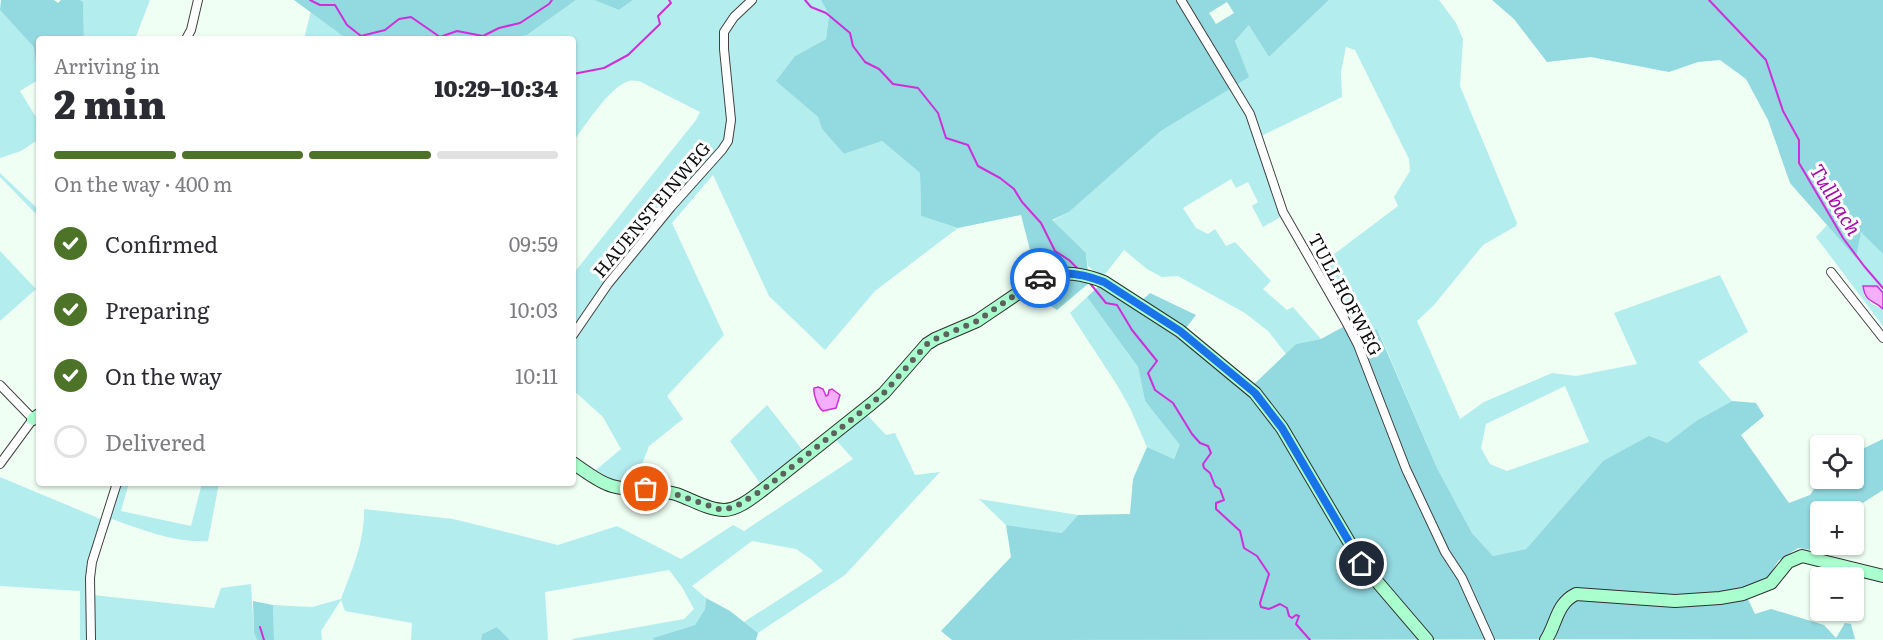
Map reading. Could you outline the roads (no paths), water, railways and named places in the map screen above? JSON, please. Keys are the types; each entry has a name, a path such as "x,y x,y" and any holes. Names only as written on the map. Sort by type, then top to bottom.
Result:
{"street":[{"path":"188,36 198,0"},
{"name":"HAUENSTEINWEG","path":"576,331 608,284 728,141 731,120 723,40 728,24 752,0"},
{"name":"TULLHOFWEG","path":"1181,0 1250,114 1283,212 1358,345 1406,469 1445,552 1462,578 1490,640"},
{"path":"1831,272 1883,338"},
{"path":"576,465 595,478 615,487 675,494 722,510 735,507 764,489 871,404 884,393 921,350 935,339 977,321 1042,277 1057,273 1080,275 1104,282 1180,331 1255,393 1282,428 1362,564 1427,640"},
{"path":"0,385 36,417 0,464"},
{"path":"91,640 92,562 116,486"},
{"path":"1546,640 1561,607 1567,599 1576,594 1675,601 1720,598 1743,594 1771,583 1788,562 1802,556 1883,576"}],"waterway":[{"path":"310,0 320,5 335,5 347,25 361,36"},
{"path":"483,36 499,28 520,23 552,0"},
{"path":"576,73 604,68 628,55 660,24 658,16 671,3 669,0"},
{"path":"805,0 811,7 826,13 850,33 853,46 865,62 879,69 893,84 918,88 938,113 946,138 968,145 978,166 1014,189 1022,202 1041,223 1055,251 1080,271"},
{"name":"Tullbach","path":"1709,0 1766,60 1783,111 1799,140 1799,163 1843,238 1883,288"},
{"path":"361,36 385,30 399,19 411,17 439,36"},
{"path":"443,36 457,31 483,36"},
{"path":"1089,282 1106,303 1117,305 1132,330 1157,361 1148,373 1155,390 1173,403 1192,434 1200,443 1208,446 1211,453 1203,464 1204,468 1210,473 1224,500 1216,503 1216,509 1240,531 1244,548 1257,556 1269,574 1260,603 1261,607 1269,609 1280,604 1287,608 1292,618 1299,616 1296,624 1310,640"},
{"path":"260,627 264,640"}]}
